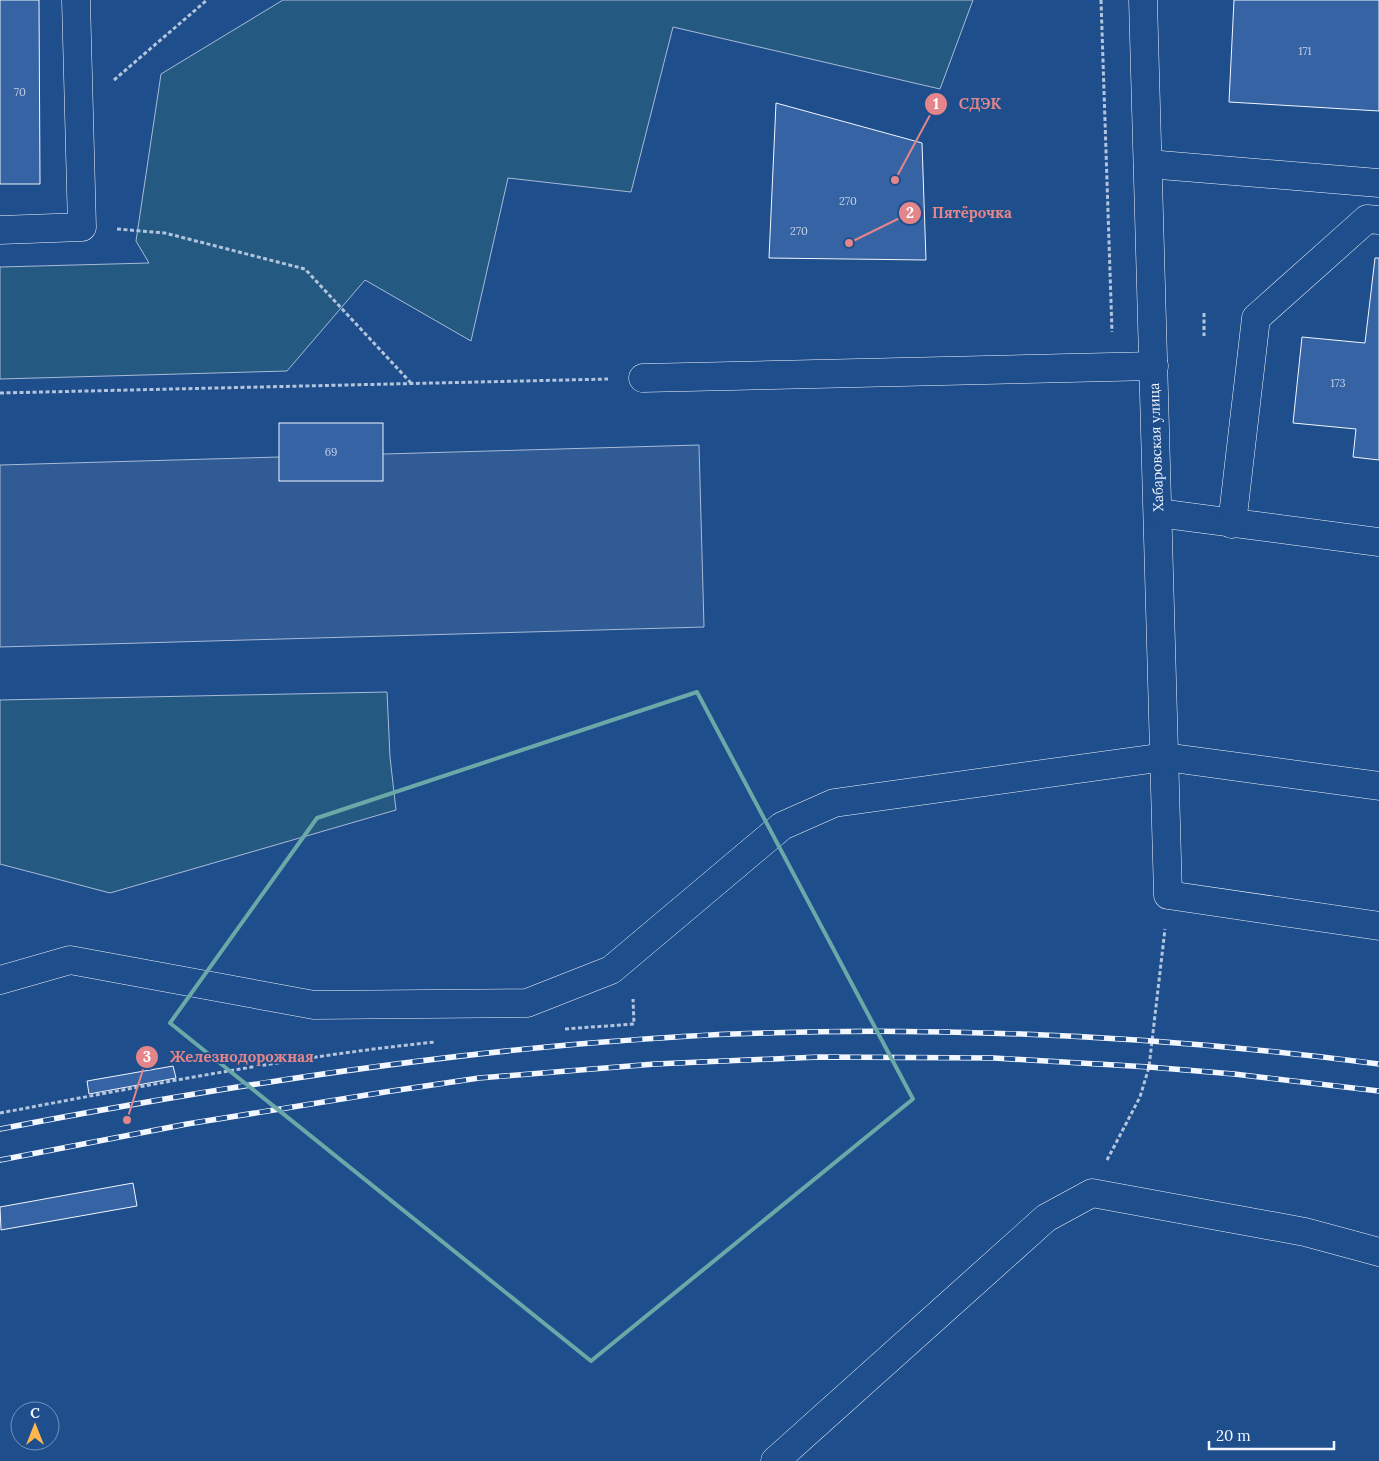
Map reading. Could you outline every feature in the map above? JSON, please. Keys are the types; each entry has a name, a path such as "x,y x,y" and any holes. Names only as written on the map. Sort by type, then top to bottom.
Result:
{"street":[{"path":"0,230 82,227 76,0"},
{"name":"Хабаровская улица","path":"1143,0 1168,895"},
{"path":"1148,164 1379,183"},
{"path":"1232,524 1256,318 1368,219 1379,220"},
{"path":"643,378 1154,366"},
{"path":"1158,513 1379,542"},
{"path":"0,980 70,960 314,1005 526,1003 612,970 782,826 834,803 1165,758 1379,786"},
{"path":"1168,895 1379,926"},
{"path":"775,1461 1046,1218 1092,1192 1305,1232 1379,1252"}],"path":[{"path":"78,111 206,0"},
{"path":"1101,0 1114,367"},
{"path":"82,227 165,233 305,269 411,384"},
{"path":"1204,313 1204,336"},
{"path":"0,393 643,378"},
{"path":"1092,1192 1122,1129 1140,1097 1149,1066 1168,895"},
{"path":"563,1029 634,1024 634,1009"},
{"path":"0,1114 191,1078 382,1048 439,1042"}],"highlighted area":[{"path":"697,692 913,1099 591,1361 170,1023 317,818"}],"shaded area":[{"path":"283,0 973,0 940,89 673,27 631,192 508,178 471,341 365,280 287,371 0,379 0,267 149,263 136,241 161,74"},
{"path":"699,445 704,627 0,647 0,465"},
{"path":"387,692 390,757 396,810 110,893 0,864 0,700"}],"building":[{"path":"0,0 39,0 40,184 0,184"},
{"path":"1234,0 1379,0 1379,111 1229,102"},
{"path":"776,103 922,143 926,260 769,258"},
{"path":"1375,258 1379,258 1379,460 1353,457 1356,429 1293,423 1302,337 1365,343"},
{"path":"279,423 383,423 383,481 279,481"},
{"path":"173,1066 176,1078 89,1094 87,1081"},
{"path":"133,1183 137,1206 1,1230 0,1207"}],"railway":[{"path":"0,1129 216,1090 433,1059 579,1044 713,1035 894,1031 1056,1035 1218,1046 1379,1064"},
{"path":"0,1160 187,1124 479,1078 655,1064 819,1057 994,1058 1234,1074 1379,1091"}],"place":[{"name":"СДЭК","path":"895,180"},
{"name":"Пятёрочка","path":"849,243"},
{"name":"Железнодорожная","path":"127,1120"}]}
